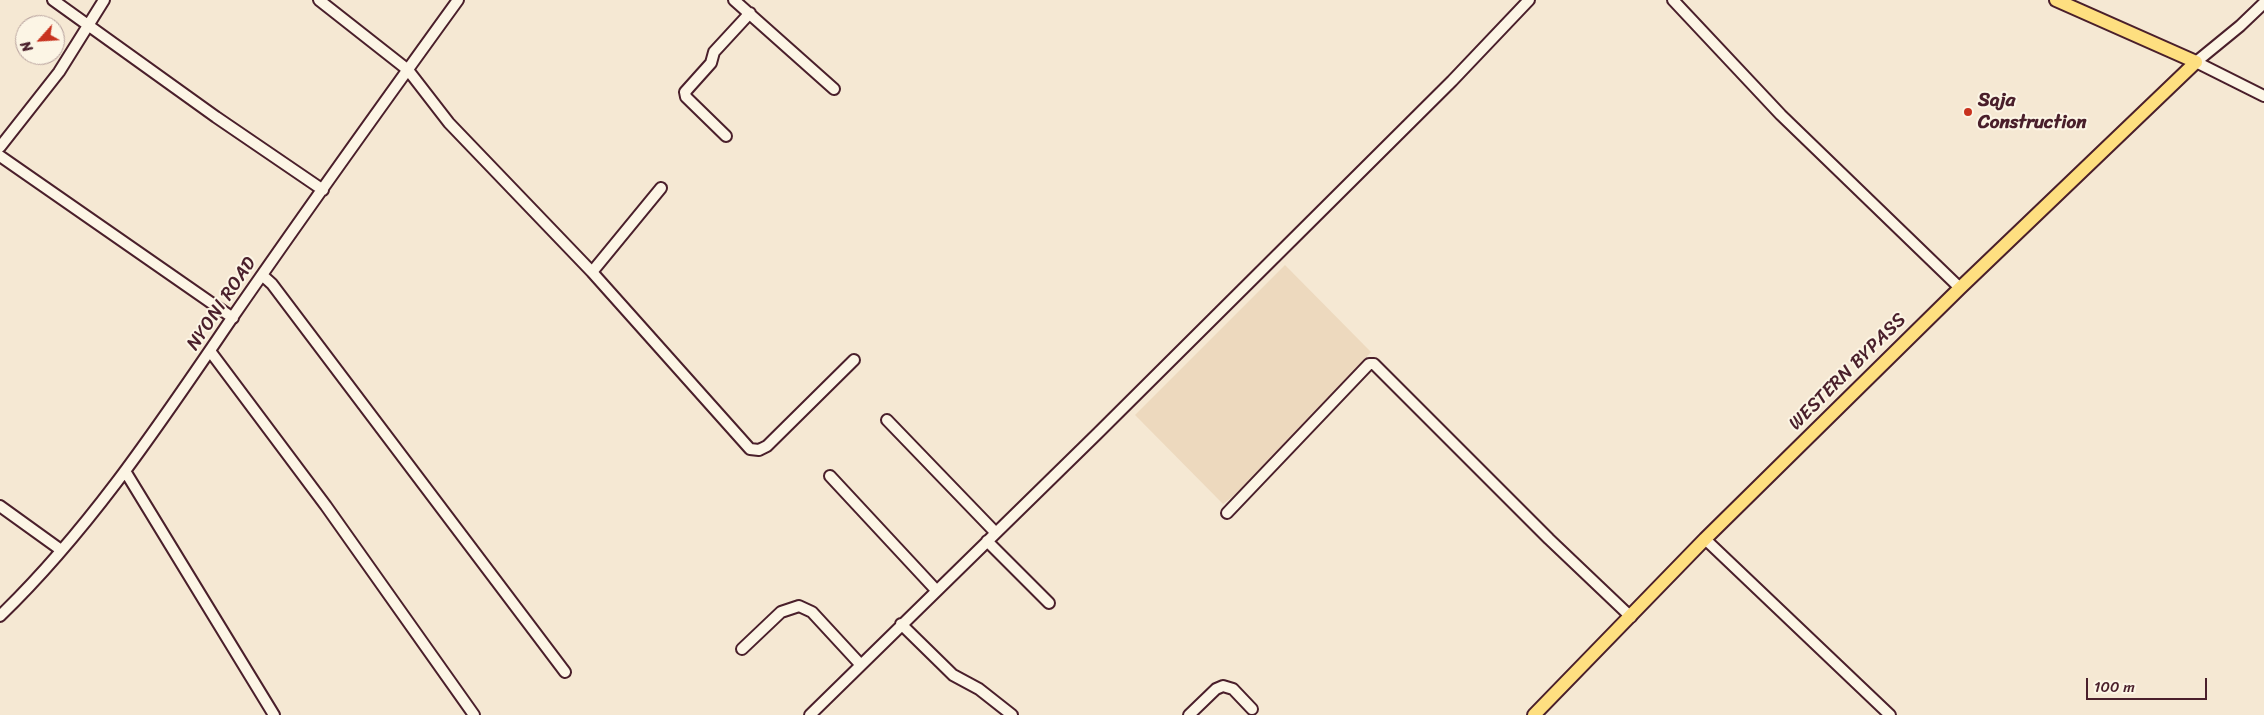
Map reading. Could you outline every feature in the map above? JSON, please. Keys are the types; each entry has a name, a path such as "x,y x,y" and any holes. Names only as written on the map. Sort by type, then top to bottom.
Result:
{"main road":[{"path":"2056,0 2196,62"},
{"name":"WESTERN BYPASS","path":"1534,715 1705,539 1960,288 2196,62"}],"street":[{"path":"53,0 323,190"},
{"path":"0,147 59,72 87,24 104,0"},
{"path":"319,0 408,70 448,123 592,272 707,402 747,446 754,451 767,446 854,360"},
{"name":"NYONI ROAD","path":"0,616 26,591 125,471 179,398 262,275 458,0"},
{"path":"734,0 834,89"},
{"path":"810,715 1098,433 1452,81 1529,0"},
{"path":"1673,0 1780,115 1960,288"},
{"path":"2264,3 2240,26 2196,62 2264,96"},
{"path":"726,136 686,97 685,92 712,63 714,52 750,13"},
{"path":"0,156 232,318"},
{"path":"592,272 661,188"},
{"path":"262,275 272,284 344,378 565,672"},
{"path":"210,351 326,506 474,715"},
{"path":"1227,513 1369,364 1374,364 1549,539 1631,617"},
{"path":"887,420 995,532"},
{"path":"125,471 274,715"},
{"path":"830,476 936,590"},
{"path":"0,506 61,550"},
{"path":"1705,539 1890,715"},
{"path":"987,541 1049,603"},
{"path":"742,649 781,612 799,606 812,612 860,664"},
{"path":"901,624 953,675 979,689 1012,715"},
{"path":"1189,715 1216,689 1223,686 1233,689 1252,709"}],"shaded area":[{"path":"1285,265 1371,352 1255,480 1223,504 1135,415"}],"place":[{"name":"Saja Construction","path":"1968,112"}]}
